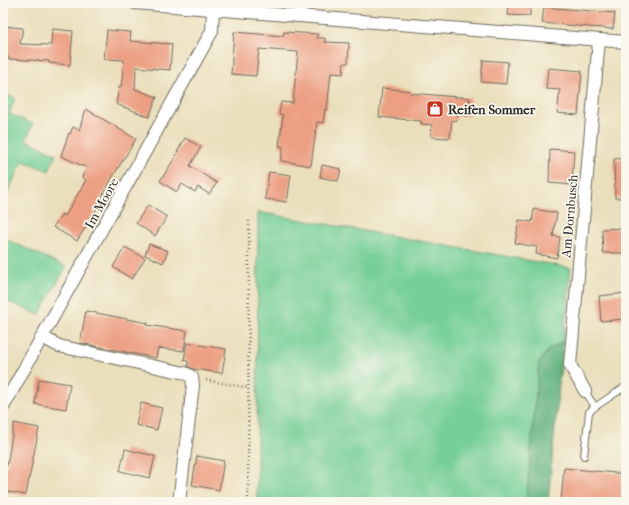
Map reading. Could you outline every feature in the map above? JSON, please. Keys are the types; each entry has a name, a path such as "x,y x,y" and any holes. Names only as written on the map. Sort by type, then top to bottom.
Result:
{"street":[{"path":"135,3 213,9 236,7 626,42"},
{"name":"Im Moore","path":"3,407 212,31 213,9"},
{"name":"Am Dornbusch","path":"585,391 570,365 599,40"},
{"path":"42,337 59,346 185,373 192,378 193,385 179,502"}],"lane":[{"path":"584,456 589,412 626,386"},
{"path":"585,391 595,407"}],"path":[{"path":"248,502 249,220"},
{"path":"192,378 249,388"}],"green space":[{"path":"3,94 15,98 9,114 33,124 26,140 56,154 49,171 23,161 3,202"},
{"path":"258,212 571,268 563,342 548,350 539,363 526,502 257,502"},
{"path":"3,238 66,267 39,315 3,299"},
{"path":"563,342 548,502 526,502 539,363 548,350"}],"building":[{"path":"509,3 530,3 530,16 508,15"},
{"path":"544,7 615,13 613,29 542,23"},
{"path":"3,26 23,28 20,44 51,45 52,29 73,31 70,65 49,63 49,61 8,59 8,56 3,55"},
{"path":"107,30 131,32 130,41 172,44 170,70 136,67 135,89 157,97 149,117 116,104 119,87 121,87 124,60 104,59"},
{"path":"234,32 283,36 284,32 318,34 317,38 325,38 325,42 349,43 348,63 344,63 343,74 331,73 327,110 325,109 323,123 317,122 311,166 281,161 283,147 279,146 283,115 279,114 281,102 293,103 298,52 259,49 256,76 231,74"},
{"path":"483,60 508,62 506,84 481,82"},
{"path":"548,68 582,71 578,115 557,113 560,90 546,89"},
{"path":"382,88 411,91 410,93 470,98 468,116 457,115 456,121 452,120 450,138 431,137 432,125 421,124 421,121 379,117"},
{"path":"86,109 136,139 77,241 53,227 62,214 65,216 86,180 82,177 87,168 61,156 69,133 70,134 73,127 79,130"},
{"path":"185,138 201,147 190,166 217,183 209,194 198,187 195,192 182,184 177,192 160,181 176,156"},
{"path":"550,149 574,151 572,185 549,183"},
{"path":"626,158 626,198 615,198 614,159"},
{"path":"322,165 341,169 338,181 320,177"},
{"path":"269,172 291,175 287,202 265,199"},
{"path":"148,205 167,217 155,236 136,223"},
{"path":"534,209 557,213 553,236 560,237 557,258 536,254 537,247 515,243 519,220 532,222"},
{"path":"626,228 626,253 603,253 602,229"},
{"path":"149,244 168,251 163,263 145,255"},
{"path":"125,247 145,258 132,279 113,267"},
{"path":"626,293 626,319 601,321 599,296"},
{"path":"86,311 148,323 147,325 187,331 184,351 158,348 156,358 80,343"},
{"path":"187,343 226,349 222,373 193,369 188,366 188,361 184,360"},
{"path":"39,379 70,384 66,409 35,404"},
{"path":"141,403 162,408 157,430 136,425"},
{"path":"14,423 39,428 26,495 3,491 3,466 7,466"},
{"path":"125,449 155,456 150,478 120,471"},
{"path":"197,456 224,461 219,490 192,485"},
{"path":"564,468 626,474 626,502 561,502"}],"place":[{"name":"Reifen Sommer","path":"435,109"}]}
